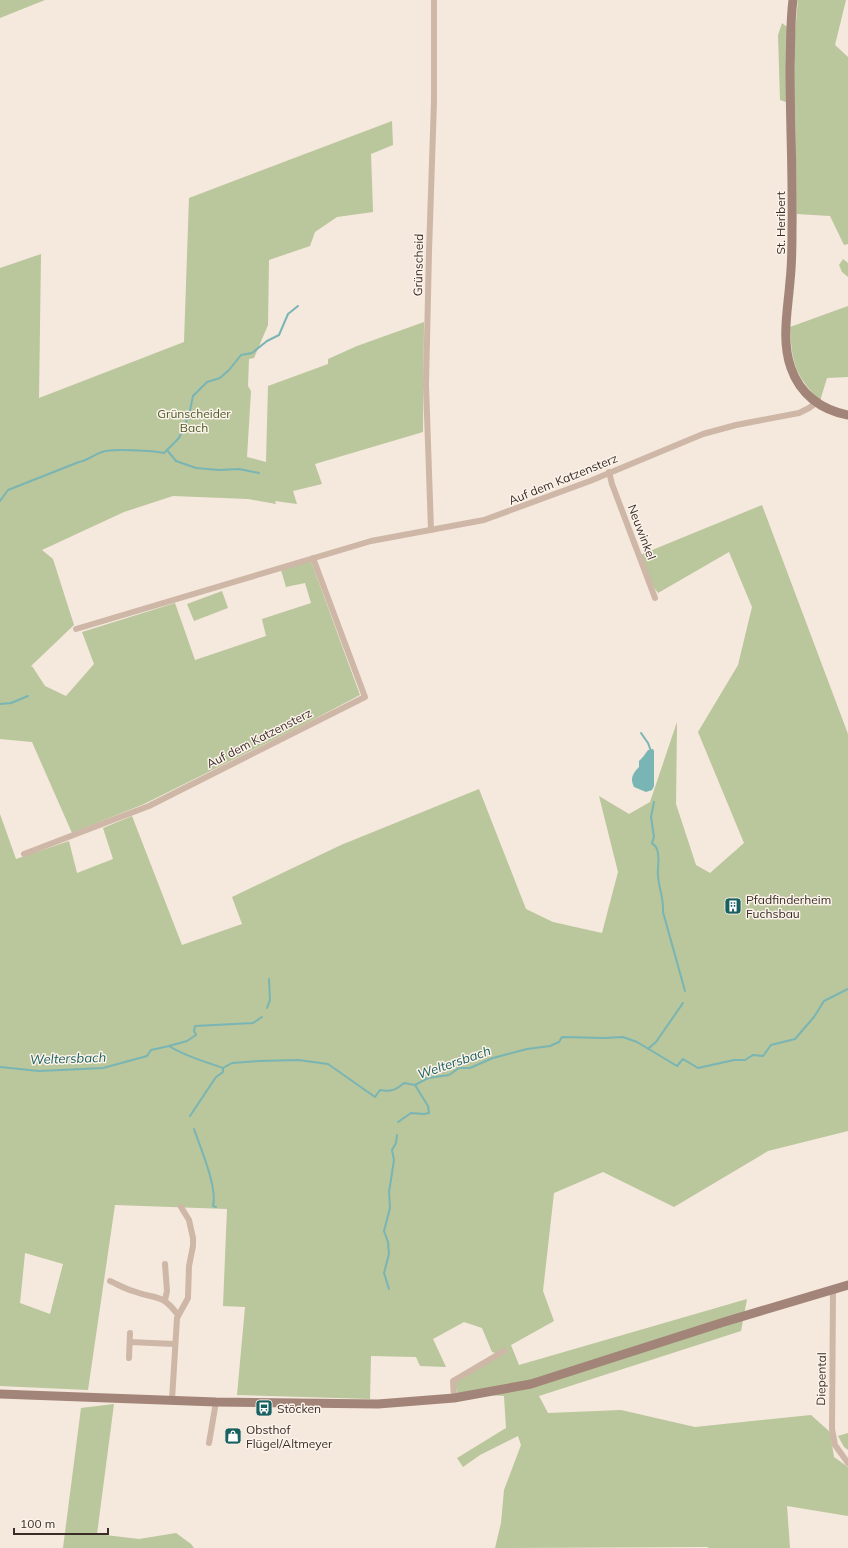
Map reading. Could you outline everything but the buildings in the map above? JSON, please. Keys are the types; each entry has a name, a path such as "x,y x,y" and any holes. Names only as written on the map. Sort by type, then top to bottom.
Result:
{"main road":[{"name":"St. Heribert","path":"793,0 790,78 792,257 786,342 790,366 796,381 806,394 816,402 838,414 848,415"},
{"path":"0,1394 216,1402 378,1404 414,1403 454,1398 530,1384 724,1322 848,1285"}],"street":[{"name":"Grünscheid","path":"431,530 426,385 434,101 434,0"},
{"name":"Auf dem Katzensterz","path":"76,629 371,541 484,520 590,481 609,472 717,430 799,413 809,408 816,402"},
{"name":"Neuwinkel","path":"609,472 612,484 655,598"},
{"name":"Auf dem Katzensterz","path":"24,854 149,806 365,697 313,558"},
{"path":"172,1400 176,1318 188,1298 189,1266 193,1246 193,1238 189,1220 181,1207"},
{"path":"165,1264 167,1291 166,1300"},
{"path":"110,1281 132,1291 166,1300 178,1315"},
{"name":"Diepental","path":"833,1290 832,1429 835,1445 848,1463"},
{"path":"129,1358 130,1333"},
{"path":"130,1342 174,1344"},
{"path":"454,1398 453,1381 504,1351"},
{"path":"209,1443 216,1402"}],"green space":[{"path":"0,0 45,0 0,18"},
{"path":"798,0 846,0 835,45 848,57 848,244 844,245 830,216 797,214 795,105 780,100 778,35 782,23 795,33"},
{"path":"392,121 393,145 371,154 373,212 337,217 315,232 310,246 269,260 268,325 254,358 249,359 248,386 251,391 247,457 266,462 268,386 328,364 328,359 357,346 424,322 423,432 315,464 322,484 293,491 297,504 275,501 276,504 248,499 173,496 124,512 42,550 53,559 74,625 30,667 32,666 45,686 66,696 94,664 82,632 175,603 195,660 266,636 262,619 311,603 305,583 286,587 281,570 311,561 360,695 144,804 72,833 32,742 0,739 0,268 41,254 39,398 184,342 189,198"},
{"path":"843,259 848,263 848,277 842,272 839,265"},
{"path":"848,306 848,377 827,378 820,401 811,392 796,367 792,350 790,327"},
{"path":"762,505 848,734 848,1131 768,1151 674,1207 603,1172 554,1193 543,1291 554,1321 511,1345 519,1365 747,1299 741,1331 539,1396 548,1413 621,1410 695,1427 811,1415 830,1432 834,1457 848,1467 848,1516 787,1506 790,1548 495,1548 501,1523 504,1490 521,1445 518,1436 480,1455 463,1467 457,1458 506,1428 504,1396 457,1393 455,1382 499,1354 492,1352 482,1328 464,1322 433,1339 446,1367 420,1366 416,1357 371,1356 370,1399 237,1395 245,1307 223,1306 227,1209 115,1205 88,1390 0,1386 0,814 16,859 69,841 77,873 113,859 103,828 132,816 182,945 242,924 232,897 341,845 479,789 526,909 553,922 602,933 618,872 599,796 629,814 650,802 677,722 676,804 696,865 710,873 744,843 698,732 738,665 752,607 729,552 658,593 653,586 640,555","holes":["25,1253 63,1264 50,1314 20,1303"]},
{"path":"222,591 228,608 194,621 187,604"},
{"path":"114,1404 97,1534 139,1539 176,1533 194,1548 63,1548 81,1408"},
{"path":"848,1433 848,1450 844,1447 838,1436"}],"water":[{"path":"653,749 654,786 652,790 646,792 634,787 632,779 633,774 639,767 639,761 648,750"}],"waterway":[{"name":"Grünscheider Bach","path":"0,501 8,490 102,452 123,450 164,453 179,438 189,415 193,396 207,382 220,378 229,370 241,355 252,353 267,341 279,335 288,314 298,306"},
{"path":"167,450 176,461 196,468 219,470 239,469 259,473"},
{"path":"0,704 11,703 28,696"},
{"path":"641,733 648,743 651,751"},
{"path":"654,802 651,817 654,837 652,843 656,847 659,858 658,876 663,903 663,912 685,991"},
{"path":"267,1008 270,1000 269,979"},
{"name":"Weltersbach","path":"0,1067 39,1071 103,1068 147,1056 151,1050 169,1046 189,1056 223,1068 232,1063 258,1061 298,1060 328,1064 375,1097 380,1090 393,1090 404,1083 415,1085 428,1078 449,1075 459,1068 470,1068 493,1058 527,1049 550,1046 559,1042 562,1037 623,1037 637,1042 677,1066 683,1059 698,1068 734,1060 745,1060 753,1055 763,1056 771,1045 795,1039 814,1017 824,1001 848,989"},
{"path":"649,1048 656,1042 683,1003"},
{"path":"169,1046 187,1041 196,1035 194,1031 195,1026 253,1023 262,1017"},
{"path":"190,1116 216,1077 223,1072 223,1068"},
{"path":"398,1122 411,1113 429,1113 428,1106 415,1085"},
{"path":"194,1129 211,1178 214,1198 213,1206 216,1207"},
{"path":"389,1289 384,1273 389,1254 388,1242 384,1231 390,1208 389,1192 394,1160 392,1150 396,1143 397,1135"}],"place":[{"name":"Pfadfinderheim Fuchsbau","path":"733,906"},
{"name":"Stöcken","path":"264,1408"},
{"name":"Obsthof Flügel/Altmeyer","path":"233,1436"}]}
